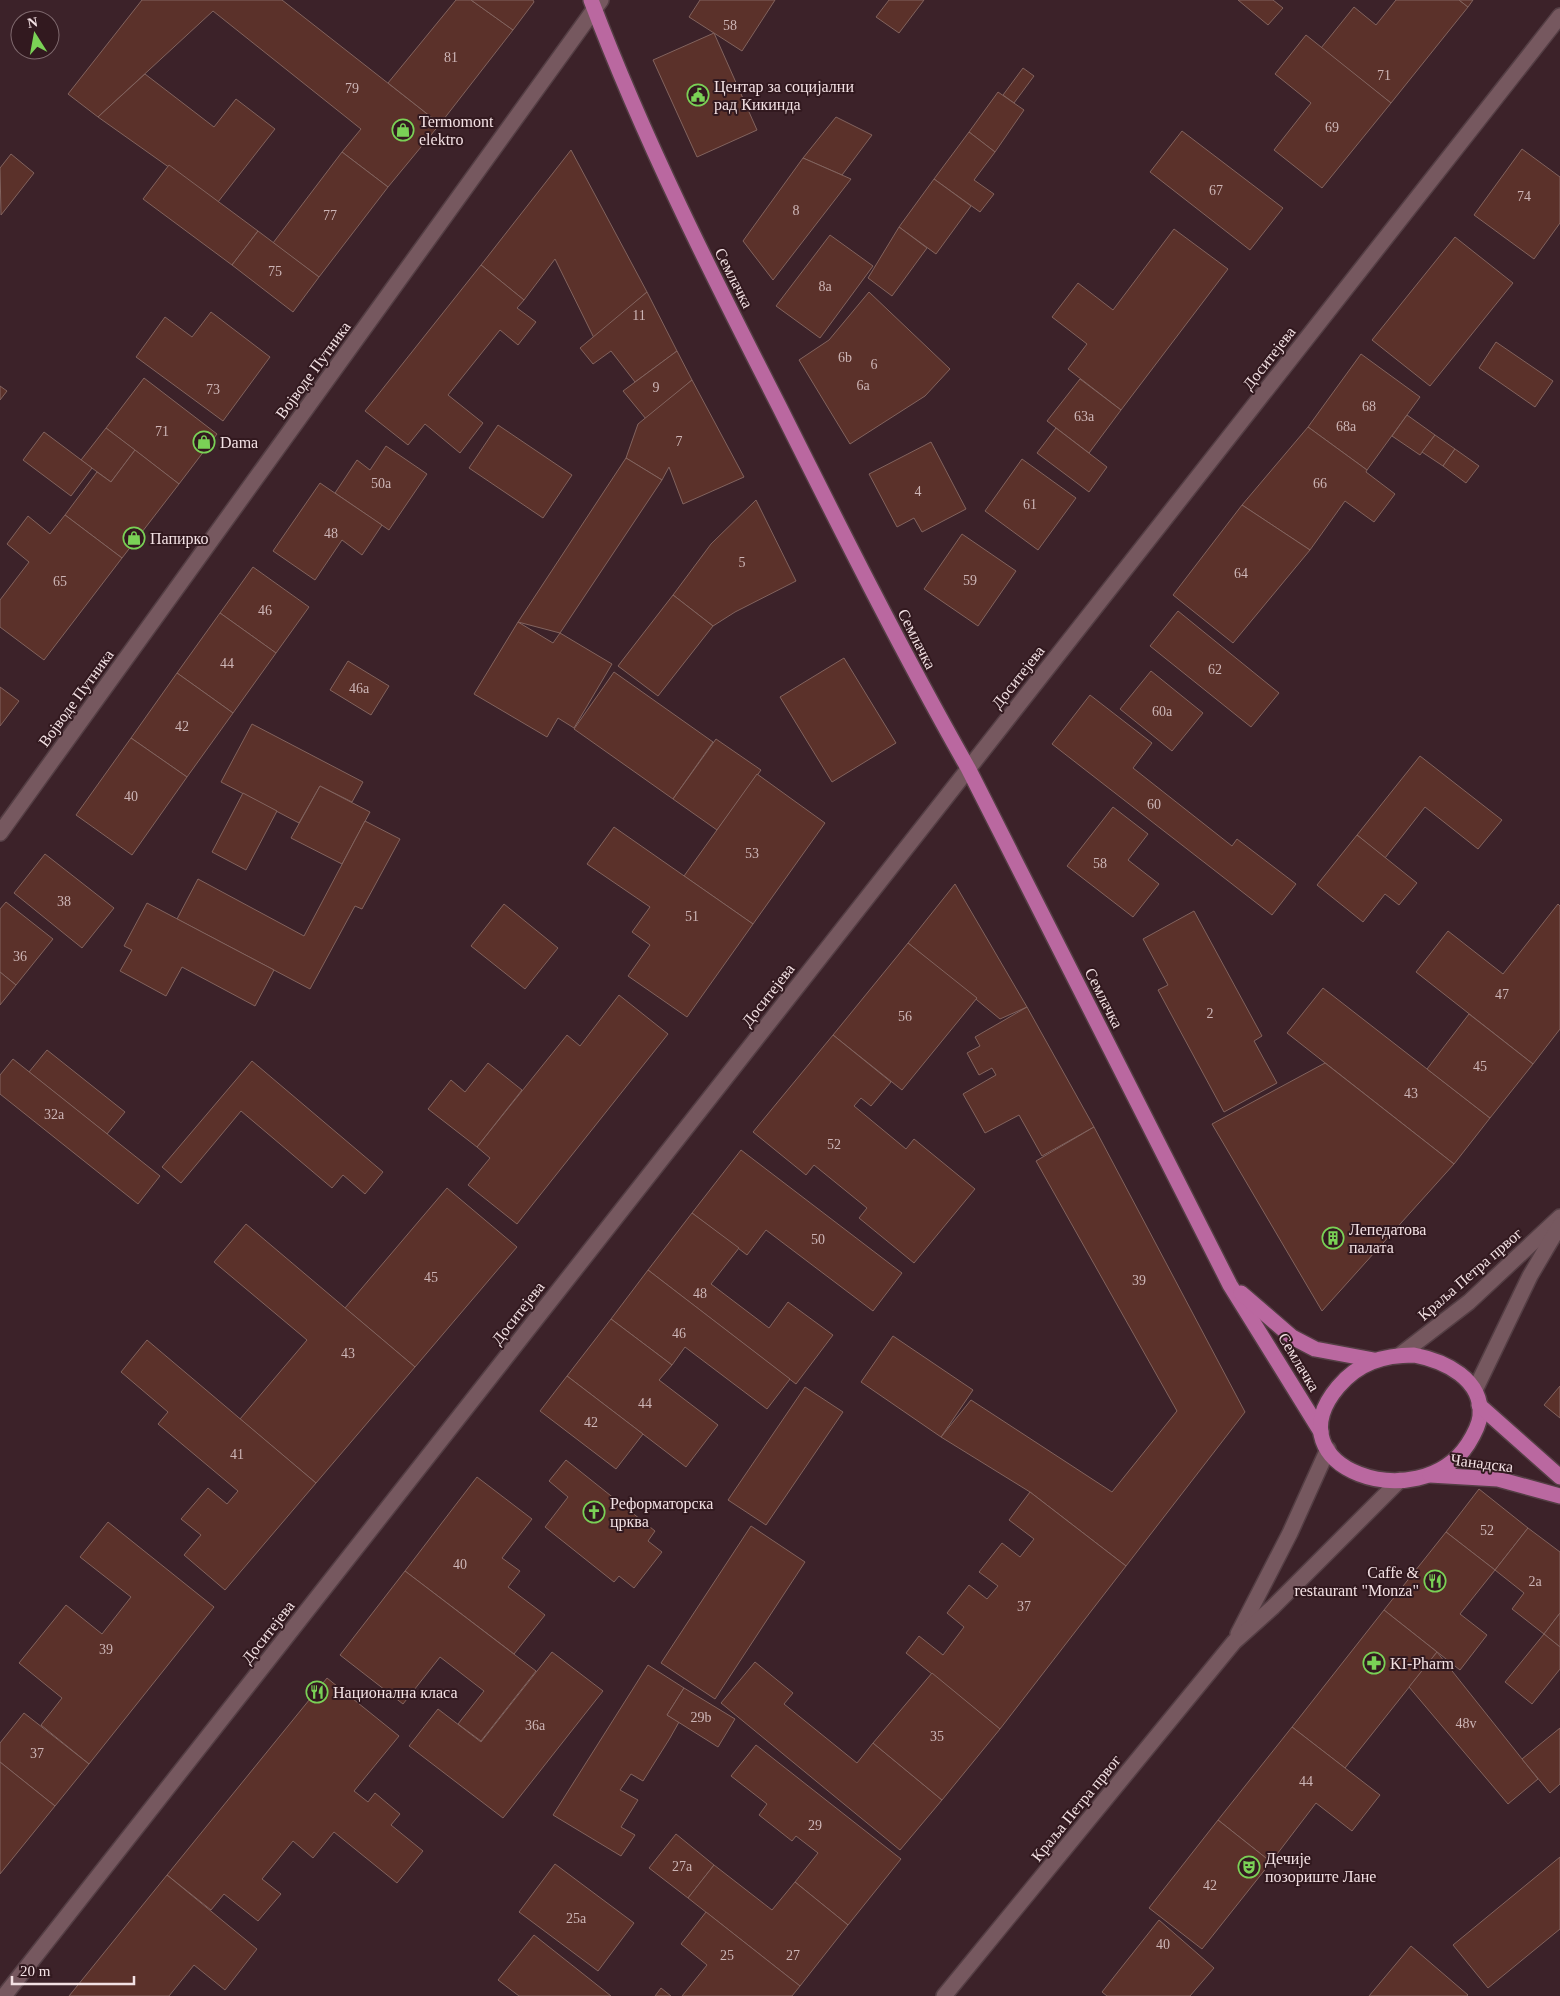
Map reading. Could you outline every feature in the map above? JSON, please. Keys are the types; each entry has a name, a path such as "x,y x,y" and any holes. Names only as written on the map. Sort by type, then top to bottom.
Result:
{"main road":[{"name":"Семлачка","path":"596,3 677,204 816,480 931,703 968,768 1230,1285 1321,1432"},
{"name":"Семлачка","path":"1230,1285 1292,1337 1315,1349 1374,1360"},
{"path":"1400,1355 1414,1355 1440,1361 1460,1374 1475,1390 1480,1417 1474,1435 1463,1452 1442,1468 1428,1474 1400,1480 1386,1481 1364,1477 1342,1466 1328,1449 1321,1432 1324,1409 1331,1395 1346,1377 1359,1367 1374,1360 1400,1355"},
{"name":"Чанадска","path":"1479,1406 1560,1477"},
{"name":"Чанадска","path":"1428,1474 1498,1479 1560,1496"}],"street":[{"name":"Војводе Путника","path":"0,833 596,3"},
{"name":"Доситејева","path":"4,1996 1560,16"},
{"name":"Краља Петра првог","path":"1400,1355 1469,1302 1560,1217"},
{"name":"Краља Петра првог","path":"1475,1390 1530,1276 1560,1225"},
{"name":"Краља Петра првог","path":"1234,1642 1290,1534 1328,1449"},
{"name":"Краља Петра првог","path":"944,1996 1234,1642 1273,1607 1400,1480"}],"building":[{"path":"142,0 282,0 440,124 388,187 342,152 361,129 213,11 98,117 68,94"},
{"path":"456,0 471,0 513,30 440,124 388,83"},
{"path":"471,0 533,0 534,2 513,30"},
{"path":"700,0 775,0 742,51 689,17"},
{"path":"889,0 924,0 899,33 876,17"},
{"path":"1238,0 1273,0 1283,8 1268,25"},
{"path":"1396,0 1459,0 1468,7 1391,103 1321,48 1354,7 1376,25"},
{"path":"1459,0 1473,0 1468,7"},
{"path":"714,33 757,130 697,157 653,60"},
{"path":"1306,35 1391,103 1322,188 1274,150 1311,103 1275,74"},
{"path":"1023,68 1034,76 1014,103 1003,95"},
{"path":"145,74 214,127 236,99 275,129 218,202 98,117"},
{"path":"998,92 1024,110 995,152 969,132"},
{"path":"836,117 872,135 842,175 803,158"},
{"path":"1182,131 1283,208 1250,250 1150,172"},
{"path":"969,132 995,152 974,180 994,194 980,212 934,179"},
{"path":"1522,149 1560,177 1560,223 1534,259 1474,215"},
{"path":"571,150 647,292 594,338 555,259 524,300 481,265"},
{"path":"342,152 388,187 319,277 273,243"},
{"path":"11,154 34,173 1,215 0,168"},
{"path":"803,158 851,179 773,280 743,241"},
{"path":"169,165 258,231 232,265 143,199"},
{"path":"934,179 971,206 936,254 899,227"},
{"path":"899,227 927,248 892,296 868,278"},
{"path":"1174,229 1228,269 1121,410 1068,369 1087,344 1052,317 1078,283 1113,310"},
{"path":"258,231 319,277 293,312 232,265"},
{"path":"830,235 873,266 820,338 776,306"},
{"path":"1455,237 1513,283 1430,386 1372,340"},
{"path":"481,265 524,300 517,308 536,322 518,345 500,330 448,395 483,423 460,453 425,424 408,445 365,411"},
{"path":"647,292 677,351 635,382 611,351 593,364 580,348"},
{"path":"869,292 950,369 925,396 850,444 799,360 829,340"},
{"path":"211,312 270,357 223,421 136,357 165,317 192,337"},
{"path":"1496,342 1553,381 1535,407 1479,368"},
{"path":"677,351 692,380 646,419 623,391"},
{"path":"1361,354 1420,397 1367,470 1308,427"},
{"path":"144,378 217,434 179,484 106,428"},
{"path":"1080,379 1121,410 1089,453 1047,421"},
{"path":"692,380 744,477 683,504 669,467 662,480 626,458 638,424"},
{"path":"0,386 7,391 0,400"},
{"path":"1407,415 1435,435 1420,455 1392,436"},
{"path":"498,425 572,475 543,518 469,468"},
{"path":"1308,427 1367,470 1366,472 1395,494 1374,522 1345,501 1310,550 1242,505"},
{"path":"106,428 135,450 111,482 81,460"},
{"path":"1056,428 1107,467 1089,492 1037,453"},
{"path":"44,432 92,468 71,496 23,460"},
{"path":"1435,435 1455,449 1443,466 1422,452"},
{"path":"931,442 966,509 922,532 914,518 897,527 869,474"},
{"path":"386,446 427,474 389,530 335,493 357,460 370,470"},
{"path":"1455,449 1479,466 1466,483 1443,466"},
{"path":"135,450 179,484 122,558 65,515 97,472 111,482"},
{"path":"626,458 662,480 560,633 518,622"},
{"path":"1022,459 1076,498 1038,550 985,511"},
{"path":"320,483 382,525 362,555 342,540 315,580 273,551"},
{"path":"756,500 796,581 735,612 713,626 673,595 711,544"},
{"path":"1242,505 1310,550 1233,643 1173,595"},
{"path":"65,515 122,558 44,660 0,627 0,600 29,562 7,544 28,516 50,534"},
{"path":"962,534 1016,571 978,626 924,589"},
{"path":"253,567 309,607 276,653 220,613"},
{"path":"673,595 713,626 658,696 618,666"},
{"path":"1178,611 1279,693 1251,727 1150,646"},
{"path":"220,613 276,653 233,713 177,673"},
{"path":"518,622 553,643 560,633 612,664 574,728 558,718 547,737 474,694"},
{"path":"844,658 896,743 832,782 780,697"},
{"path":"348,661 389,686 371,715 330,690"},
{"path":"1151,671 1203,713 1172,751 1120,709"},
{"path":"614,672 713,742 673,799 574,729"},
{"path":"177,673 233,713 187,777 131,738"},
{"path":"0,687 19,701 0,726"},
{"path":"1090,695 1152,743 1133,768 1232,846 1237,839 1296,884 1272,915 1052,744"},
{"path":"252,724 363,782 352,802 320,786 299,823 221,782"},
{"path":"131,738 187,777 132,855 76,815"},
{"path":"716,739 761,770 717,830 673,799"},
{"path":"1420,756 1502,820 1478,849 1425,807 1385,858 1357,835"},
{"path":"757,774 825,823 753,924 684,876"},
{"path":"320,786 370,812 342,864 291,838"},
{"path":"243,793 277,811 246,870 212,852"},
{"path":"1113,807 1148,834 1128,860 1159,884 1133,917 1067,866"},
{"path":"365,821 400,839 362,909 355,906 310,989 177,919 198,879 304,936"},
{"path":"614,827 753,924 687,1017 628,976 650,945 632,932 650,907 587,864"},
{"path":"1357,835 1417,883 1399,905 1385,894 1363,922 1317,885"},
{"path":"45,854 114,908 82,948 14,893"},
{"path":"955,884 1027,1007 1000,1019 908,943"},
{"path":"6,902 53,939 16,985 0,972 0,909"},
{"path":"147,903 274,970 255,1006 182,967 166,996 120,971 132,950 124,946"},
{"path":"504,904 558,948 525,989 471,946"},
{"path":"1558,904 1560,906 1560,1029 1533,1064 1416,972 1448,931 1503,974"},
{"path":"1194,911 1262,1036 1254,1041 1277,1083 1224,1112 1158,990 1168,985 1143,939"},
{"path":"908,943 977,998 902,1090 833,1035"},
{"path":"0,972 16,985 0,1005"},
{"path":"1323,988 1490,1118 1454,1164 1287,1033"},
{"path":"619,995 668,1034 517,1224 468,1185 490,1158 477,1147 567,1035 580,1046"},
{"path":"1027,1007 1094,1127 1042,1156 1019,1115 985,1133 963,1094 996,1075 992,1068 979,1075 967,1053 980,1046 975,1037"},
{"path":"1469,1014 1533,1064 1490,1118 1427,1069"},
{"path":"833,1035 891,1082 871,1106 861,1098 854,1106 906,1149 914,1139 975,1189 914,1263 859,1218 867,1208 814,1165 806,1175 753,1132"},
{"path":"47,1050 125,1112 107,1134 29,1072"},
{"path":"13,1059 160,1176 138,1204 0,1094 0,1075"},
{"path":"252,1061 383,1172 365,1194 343,1175 332,1188 241,1111 181,1183 162,1167"},
{"path":"488,1063 522,1090 477,1147 428,1109 451,1080 465,1092"},
{"name":"Лепедатова палата","path":"1325,1063 1454,1164 1322,1311 1212,1124"},
{"path":"1094,1127 1245,1412 1126,1566 1030,1492 941,1437 971,1400 1112,1492 1177,1411 1036,1161"},
{"path":"741,1150 902,1273 873,1311 766,1230 747,1255 692,1213"},
{"path":"447,1188 517,1247 415,1367 345,1308"},
{"path":"692,1213 739,1248 711,1284 769,1328 788,1302 833,1335 796,1384 648,1270"},
{"path":"246,1224 415,1367 316,1483 240,1419 307,1340 214,1262"},
{"path":"648,1270 790,1379 767,1409 685,1347 672,1365 611,1319"},
{"path":"611,1319 672,1365 659,1380 718,1425 686,1467 567,1376"},
{"path":"893,1336 973,1390 941,1437 861,1382"},
{"path":"147,1340 316,1483 225,1590 184,1555 201,1535 181,1519 208,1488 227,1504 238,1491 158,1424 168,1412 121,1372"},
{"path":"567,1376 643,1434 616,1469 540,1411"},
{"path":"1560,1386 1560,1418 1544,1405"},
{"path":"805,1387 843,1412 766,1525 728,1500"},
{"name":"Реформаторска црква","path":"566,1460 655,1531 648,1541 662,1552 634,1588 619,1576 614,1582 545,1527 568,1497 549,1481"},
{"path":"477,1477 532,1519 502,1558 520,1571 508,1587 545,1615 514,1654 405,1571"},
{"path":"1479,1489 1528,1528 1495,1570 1446,1532"},
{"path":"1030,1492 1126,1566 1000,1729 906,1653 919,1636 943,1655 964,1627 947,1613 969,1585 987,1599 998,1586 979,1572 1002,1543 1020,1557 1034,1539 1009,1520"},
{"path":"108,1522 214,1607 89,1764 41,1725 62,1698 19,1663 66,1605 102,1634 131,1597 80,1557"},
{"path":"751,1526 805,1562 715,1699 661,1663"},
{"path":"1528,1528 1560,1552 1560,1613 1544,1634 1512,1609 1524,1593 1495,1570"},
{"path":"1446,1532 1495,1570 1460,1614 1487,1635 1460,1670 1384,1610"},
{"path":"405,1571 536,1671 481,1741 458,1724 484,1691 440,1657 403,1704 340,1655"},
{"path":"1384,1610 1437,1652 1345,1768 1292,1727"},
{"path":"1560,1613 1560,1647 1544,1634"},
{"path":"1544,1634 1560,1647 1560,1669 1532,1704 1505,1682"},
{"path":"552,1652 603,1691 503,1818 409,1746 438,1709 481,1742"},
{"path":"1437,1652 1538,1779 1508,1804 1409,1687"},
{"path":"755,1662 793,1693 784,1704 857,1763 873,1743 942,1800 900,1850 721,1703"},
{"path":"648,1665 684,1688 667,1715 679,1722 670,1738 643,1781 631,1774 620,1790 638,1800 621,1827 635,1835 621,1856 553,1815"},
{"path":"932,1673 1000,1729 942,1800 873,1743"},
{"path":"327,1678 399,1736 354,1791 368,1802 375,1793 400,1814 391,1825 423,1851 397,1883 334,1832 313,1858 293,1841 262,1879 281,1894 258,1921 224,1894 211,1910 167,1875"},
{"path":"684,1688 735,1719 718,1747 667,1715"},
{"path":"24,1713 89,1764 55,1806 0,1762 0,1743"},
{"path":"1292,1727 1380,1795 1352,1831 1316,1803 1271,1862 1218,1820"},
{"path":"1560,1728 1560,1784 1550,1793 1522,1759"},
{"path":"756,1745 901,1859 848,1925 795,1882 818,1853 796,1836 792,1841 759,1815 767,1804 731,1776"},
{"path":"0,1762 55,1806 0,1874"},
{"path":"1218,1820 1271,1862 1202,1949 1149,1908"},
{"path":"676,1834 714,1865 688,1898 649,1868"},
{"path":"1560,1857 1560,1929 1488,1988 1453,1945"},
{"path":"555,1864 634,1923 598,1971 519,1912"},
{"path":"714,1865 772,1910 795,1882 848,1925 800,1986 688,1898"},
{"path":"167,1875 257,1949 225,1990 194,1965 169,1996 69,1996"},
{"path":"706,1912 800,1986 792,1996 682,1996 707,1965 681,1944"},
{"path":"1159,1920 1214,1968 1190,1996 1107,1996 1102,1992"},
{"path":"534,1935 611,1996 519,1996 498,1980"},
{"path":"1411,1946 1468,1995 1369,1996"},
{"path":"661,1988 671,1996 655,1996"}],"place":[{"name":"Центар за социјални рад Кикинда","path":"698,95"},
{"name":"Termomont elektro","path":"403,130"},
{"name":"Dama","path":"204,442"},
{"name":"Папирко","path":"134,538"},
{"name":"Лепедатова палата","path":"1333,1238"},
{"name":"Реформаторска црква","path":"594,1512"},
{"name":"Caffe & restaurant \"Monza\"","path":"1435,1581"},
{"name":"KI-Pharm","path":"1374,1663"},
{"name":"Национална класа","path":"317,1692"},
{"name":"Дечије позориште Лане","path":"1249,1867"}]}
